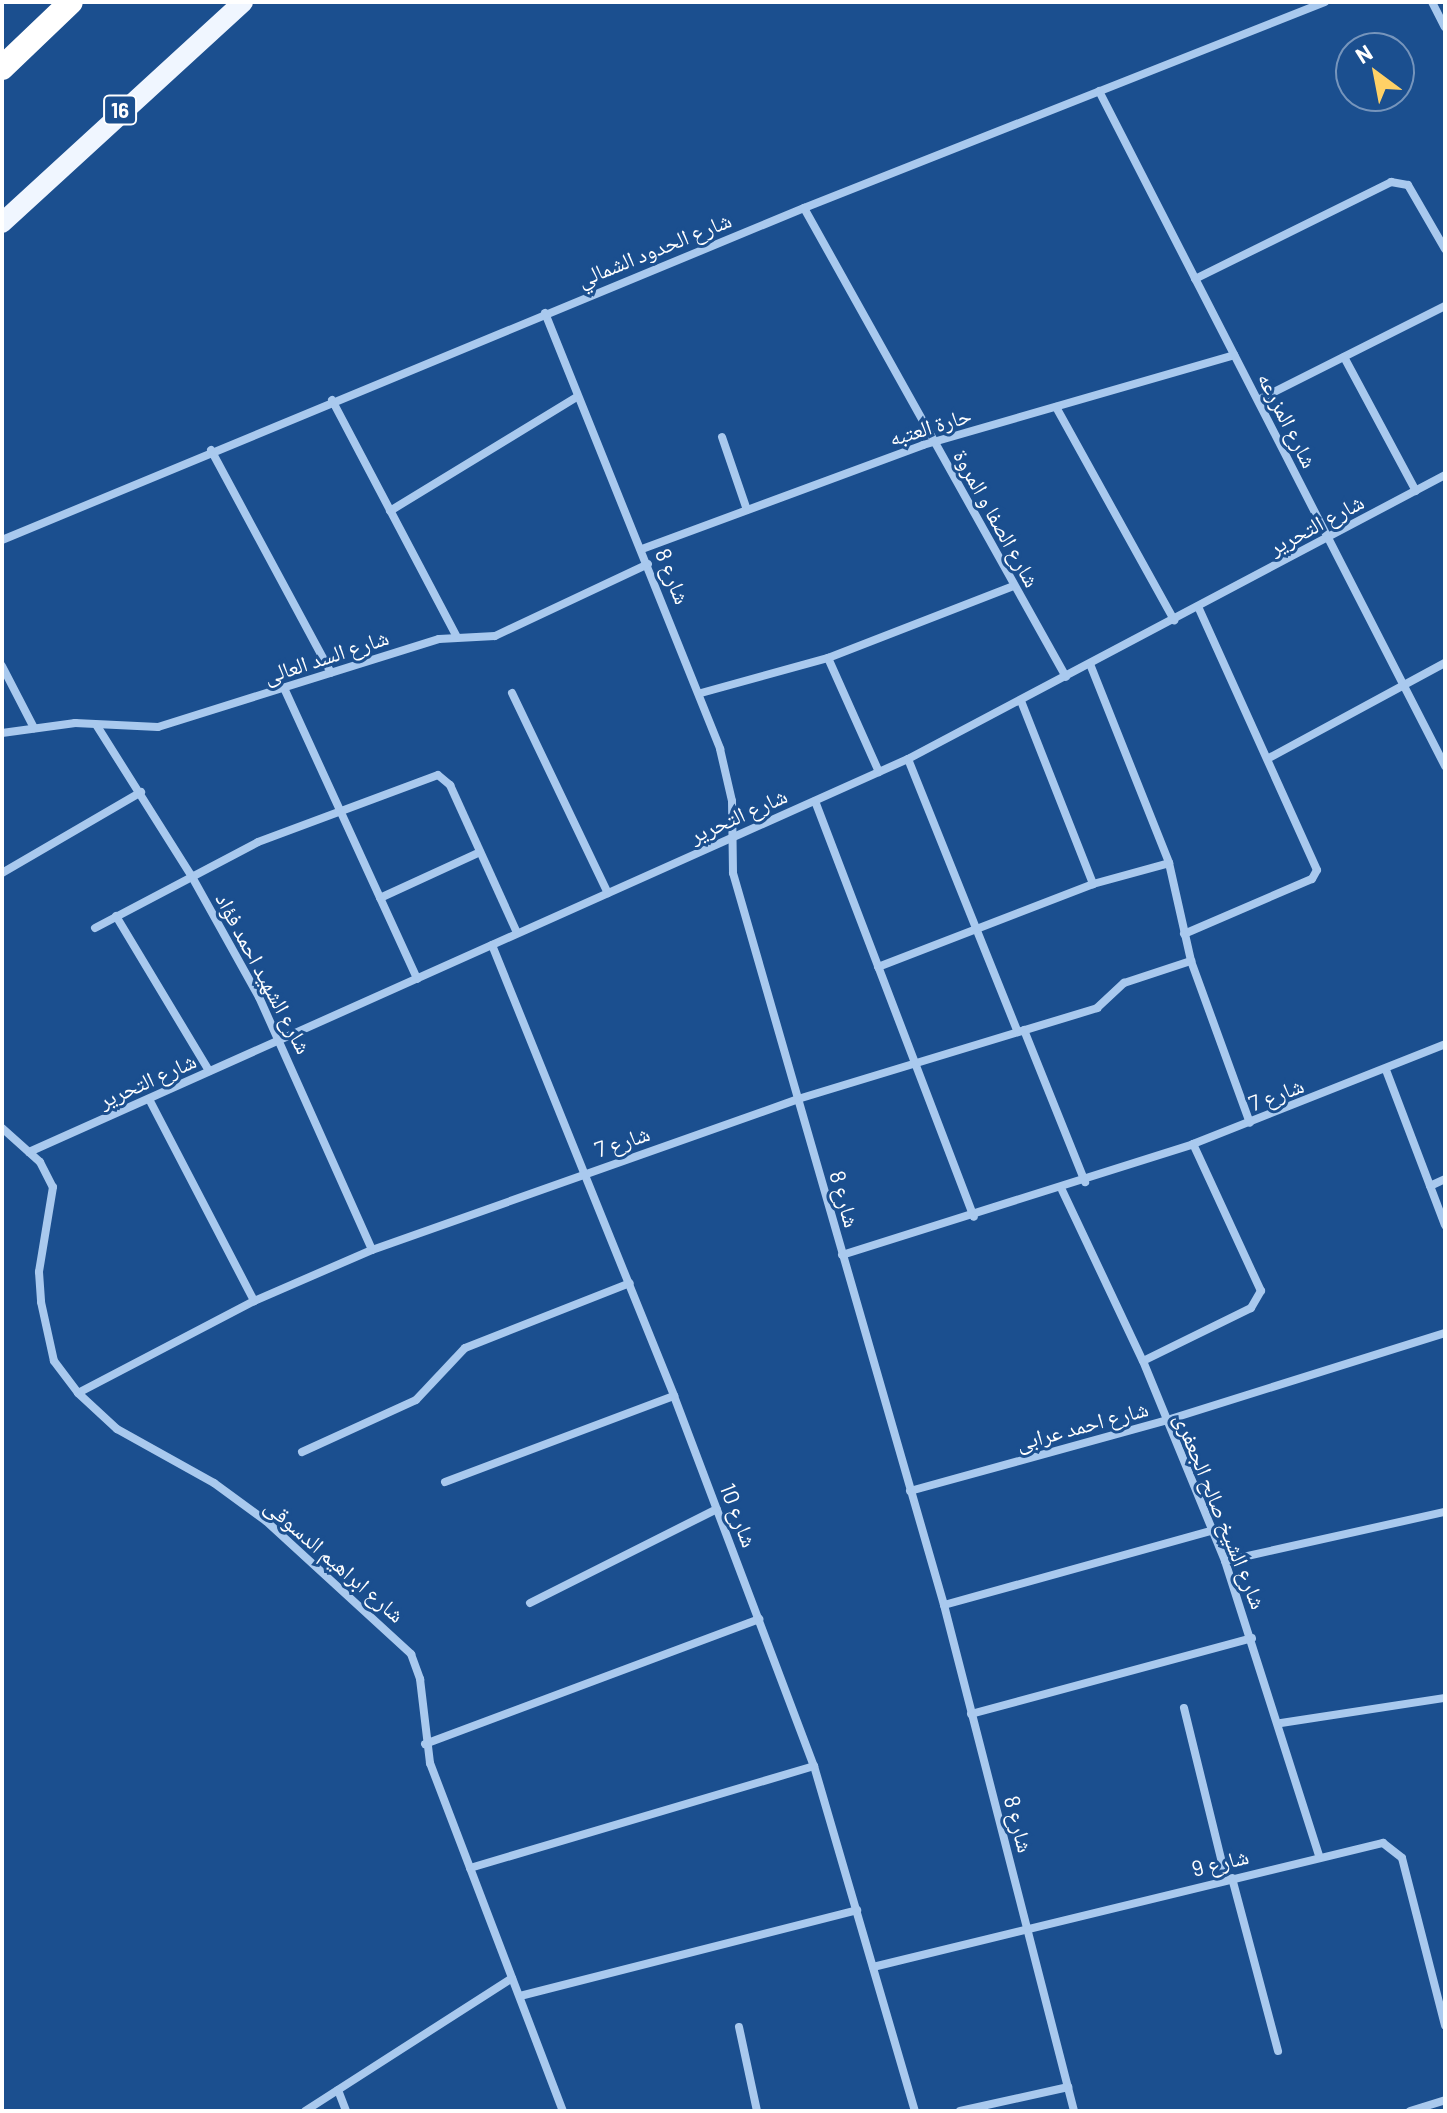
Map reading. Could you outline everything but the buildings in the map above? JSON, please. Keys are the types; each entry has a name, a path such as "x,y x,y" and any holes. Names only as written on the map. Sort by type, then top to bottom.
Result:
{"highway":[{"path":"2,68 71,2"}],"main road":[{"name":"16","path":"2,223 243,2"}],"street":[{"name":"شارع الحدود الشمالي","path":"2,540 211,450 545,313 1325,2"},
{"path":"1432,2 1445,27"},
{"name":"شارع المزرعه","path":"1099,91 1445,766"},
{"path":"1195,279 1391,182 1408,185 1445,249"},
{"name":"شارع الصفا و المروة","path":"804,208 1066,677"},
{"path":"1258,400 1445,306"},
{"name":"شارع 8","path":"545,313 701,693 729,782 733,873 944,1605 1074,2111"},
{"name":"حارة العتبه","path":"642,549 934,443 1234,355"},
{"path":"1344,357 1416,491"},
{"path":"390,511 577,397"},
{"path":"332,400 457,637"},
{"path":"1056,407 1174,620"},
{"path":"722,437 747,510"},
{"path":"211,450 331,673"},
{"name":"شارع التحرير","path":"29,1152 908,759 1445,475"},
{"name":"شارع السد العالى","path":"2,733 75,723 158,727 457,637 495,636 648,564"},
{"path":"701,693 828,658 1014,586"},
{"path":"1184,934 1315,875 1317,865 1198,607"},
{"path":"828,658 879,772"},
{"path":"1269,758 1405,688 1445,663"},
{"path":"1090,664 1169,863 1191,961 1250,1123"},
{"path":"2,666 34,728"},
{"path":"284,688 417,979"},
{"path":"512,693 608,893"},
{"path":"1021,701 1093,884"},
{"name":"شارع الشهيد احمد فؤاد","path":"97,726 191,875 280,1040 372,1250"},
{"path":"908,759 976,928 1085,1182"},
{"path":"95,928 191,875 340,808 438,775 450,785 517,933"},
{"path":"2,873 141,792"},
{"path":"815,801 974,1217"},
{"path":"380,898 480,852"},
{"path":"878,967 1093,884 1169,863"},
{"path":"116,916 209,1071"},
{"name":"شارع 10","path":"492,945 630,1283 814,1766 915,2111"},
{"name":"شارع 7","path":"78,1393 254,1301 372,1250 798,1099 1097,1008 1124,983 1191,961"},
{"name":"شارع 7","path":"842,1255 1085,1182 1250,1123 1445,1044"},
{"path":"1386,1070 1445,1225"},
{"path":"149,1099 254,1301"},
{"name":"شارع ابراهيم الدسوقى","path":"2,1128 29,1152 53,1187 39,1272 46,1332 54,1361 78,1393 117,1429 214,1483 266,1521 402,1644 417,1666 425,1744 563,2111"},
{"path":"1143,1361 1251,1308 1261,1291 1193,1144"},
{"path":"1430,1186 1445,1179"},
{"name":"شارع الشيخ صالح الجعفرى","path":"1062,1190 1143,1361 1164,1421 1225,1561 1281,1723 1319,1856"},
{"path":"302,1452 416,1400 465,1348 630,1283"},
{"name":"شارع احمد عرابى","path":"910,1491 1164,1421 1445,1333"},
{"path":"445,1482 674,1396"},
{"path":"530,1603 717,1509"},
{"path":"1225,1561 1445,1512"},
{"path":"944,1605 1211,1531"},
{"path":"425,1744 759,1619"},
{"path":"971,1714 1252,1638"},
{"path":"1281,1723 1445,1698"},
{"path":"1184,1708 1278,2051"},
{"path":"470,1868 814,1766"},
{"name":"شارع 9","path":"873,1967 1371,1843 1394,1849 1402,1858 1441,1992 1445,2026"},
{"path":"520,1996 857,1910"},
{"path":"305,2111 512,1978"},
{"path":"739,2027 757,2111"},
{"path":"960,2111 1068,2087"},
{"path":"338,2090 346,2111"},
{"path":"1410,2111 1445,2100"}]}
